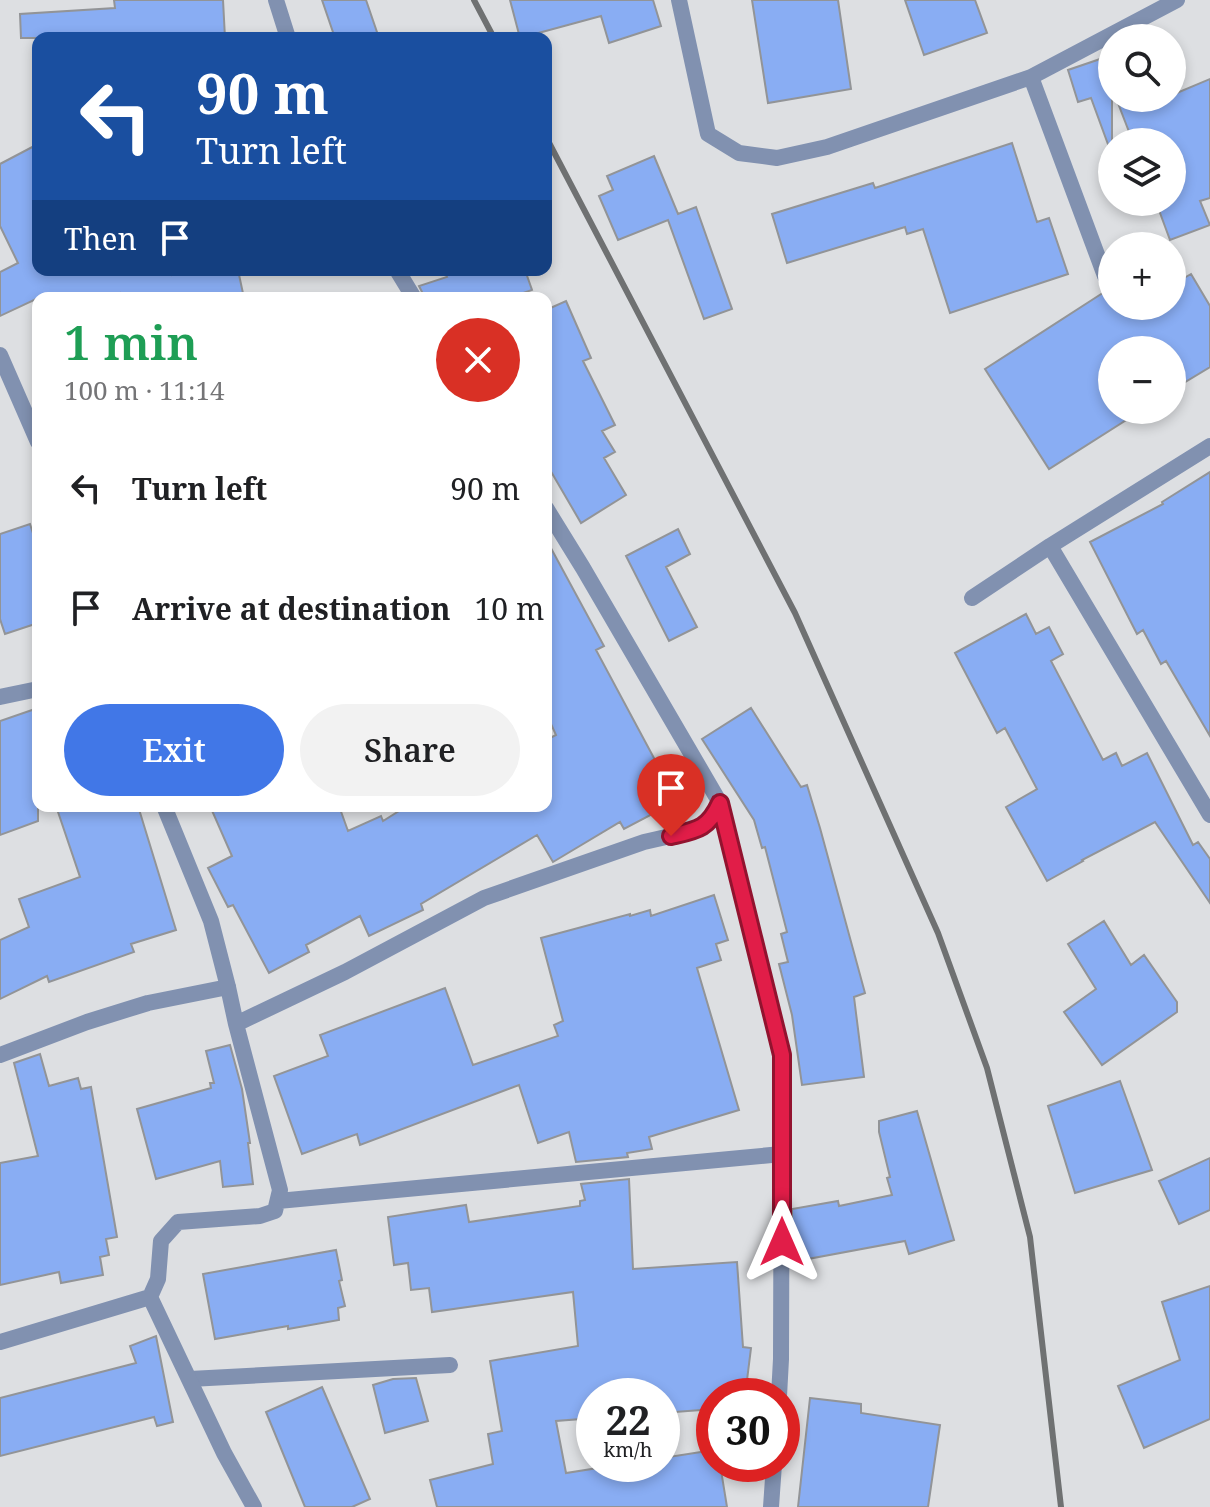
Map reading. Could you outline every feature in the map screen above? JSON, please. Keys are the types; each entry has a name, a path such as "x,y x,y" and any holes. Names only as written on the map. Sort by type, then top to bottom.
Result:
{"street":[{"path":"276,0 286,32"},
{"path":"679,0 708,134 739,153 777,158 827,147 1031,77 1177,0"},
{"path":"1031,77 1098,257"},
{"path":"0,355 32,428"},
{"path":"972,598 1210,446"},
{"path":"552,518 720,803 782,1055 780,1378"},
{"path":"1050,546 1210,815"},
{"path":"0,697 32,690"},
{"path":"236,1024 345,972 484,898 644,842 697,830 712,819 720,803"},
{"path":"0,1342 150,1297 158,1279 161,1241 178,1222 260,1216 275,1211 280,1190 211,921 166,812"},
{"path":"0,1055 148,1003 228,987"},
{"path":"278,1201 782,1154"},
{"path":"150,1297 224,1453 254,1507"},
{"path":"190,1379 450,1365"},
{"path":"771,1507 773,1482"}],"building":[{"path":"114,0 223,0 225,32 32,32 32,38 21,38 20,14 115,8"},
{"path":"322,0 366,0 377,32 333,32"},
{"path":"510,0 653,0 661,26 609,43 601,16 542,32 518,32"},
{"path":"752,0 838,0 851,89 768,103"},
{"path":"905,0 975,0 987,33 924,55"},
{"path":"1098,60 1098,112 1112,112 1112,128 1102,128 1091,98 1078,102 1068,70"},
{"path":"1210,79 1210,198 1200,201 1210,225 1186,234 1167,232 1161,216 1186,216 1186,128 1128,128 1121,112 1186,112 1186,89"},
{"path":"1012,143 1037,222 1049,218 1068,274 950,313 923,229 907,234 905,227 787,263 772,214 873,183 875,188"},
{"path":"32,147 32,276 239,276 243,292 32,292 32,301 0,316 0,272 18,263 0,226 0,164"},
{"path":"654,156 678,214 696,207 732,309 704,319 668,220 618,240 599,196 613,190 607,176"},
{"path":"1191,274 1210,306 1210,367 1186,382 1186,336 1098,336 1098,424 1120,424 1049,469 985,369 1098,296 1098,320 1186,320 1186,277"},
{"path":"527,276 532,290 422,292 419,286 447,277"},
{"path":"566,301 591,358 583,361 615,425 602,431 615,452 604,458 626,495 581,523 552,473 552,307"},
{"path":"1210,472 1210,736 1166,661 1161,664 1143,630 1137,634 1090,542 1163,504"},
{"path":"30,524 32,530 32,625 5,634 0,619 0,534"},
{"path":"678,529 690,554 666,567 697,627 669,641 626,556"},
{"path":"552,550 604,646 596,650 677,801 624,829 620,822 553,862 537,835 421,904 423,910 369,936 360,916 306,945 309,952 269,973 233,905 228,907 208,868 232,856 213,812 341,812 348,831 381,816 383,821 397,812 552,812 552,737 556,735 552,726"},
{"path":"1026,614 1036,634 1049,627 1063,654 1051,661 1103,760 1116,753 1122,766 1147,753 1193,845 1198,842 1210,859 1210,903 1155,822 1047,881 1006,807 1037,789 1005,728 997,733 955,653"},
{"path":"751,708 801,787 807,785 865,993 854,997 864,1077 802,1085 792,1015 779,964 788,962 781,934 787,932 765,847 762,848 754,820 702,739"},
{"path":"32,710 32,812 38,812 38,821 0,835 0,721"},
{"path":"58,812 140,812 176,930 131,944 134,952 49,982 47,976 0,999 0,940 29,927 19,899 80,877"},
{"path":"714,895 728,940 716,944 721,960 697,968 739,1110 649,1137 652,1149 627,1153 628,1157 576,1162 569,1132 538,1143 519,1085 360,1145 357,1134 302,1154 274,1076 328,1056 320,1035 445,988 473,1065 558,1036 554,1025 563,1021 541,938 650,910 651,916"},
{"path":"1104,921 1131,965 1144,955 1177,1002 1177,1012 1102,1065 1064,1012 1096,989 1068,944"},
{"path":"230,1045 242,1089 253,1184 223,1187 220,1161 156,1179 137,1109 211,1088 210,1083 214,1083 206,1051"},
{"path":"40,1054 49,1086 78,1078 81,1089 91,1087 117,1237 106,1239 109,1255 100,1257 103,1275 61,1283 59,1272 0,1285 0,1163 38,1156 14,1063"},
{"path":"1120,1081 1152,1170 1075,1193 1048,1106"},
{"path":"917,1111 954,1240 909,1254 905,1241 797,1261 792,1236 792,1209 838,1201 839,1206 892,1195 879,1121"},
{"path":"1210,1158 1210,1210 1179,1224 1159,1181"},
{"path":"629,1179 633,1269 737,1262 743,1347 751,1348 747,1378 696,1378 696,1410 680,1412 680,1378 576,1378 576,1419 556,1421 566,1473 576,1471 576,1482 680,1482 680,1455 696,1453 696,1482 723,1482 727,1507 437,1507 430,1480 493,1464 488,1434 502,1431 490,1361 578,1346 573,1292 432,1312 429,1288 411,1290 408,1263 394,1265 388,1217 466,1205 469,1222 580,1206 580,1201 585,1200 581,1184"},
{"path":"336,1250 345,1306 338,1308 339,1320 215,1339 203,1274"},
{"path":"1210,1286 1210,1419 1144,1448 1118,1386 1180,1360 1162,1302"},
{"path":"156,1336 173,1422 157,1426 154,1417 0,1456 0,1398 136,1363 130,1346"},
{"path":"416,1378 428,1421 385,1433 373,1385 393,1379"},
{"path":"322,1387 370,1499 352,1507 305,1507 266,1412"},
{"path":"810,1398 861,1404 861,1413 940,1425 928,1507 798,1507"}],"railway":[{"path":"474,0 491,32"},
{"path":"552,148 795,613 938,933 987,1068 1030,1237 1061,1507"}],"route":[{"path":"671,836 697,830 712,819 720,803 782,1055 782,1242"}]}
